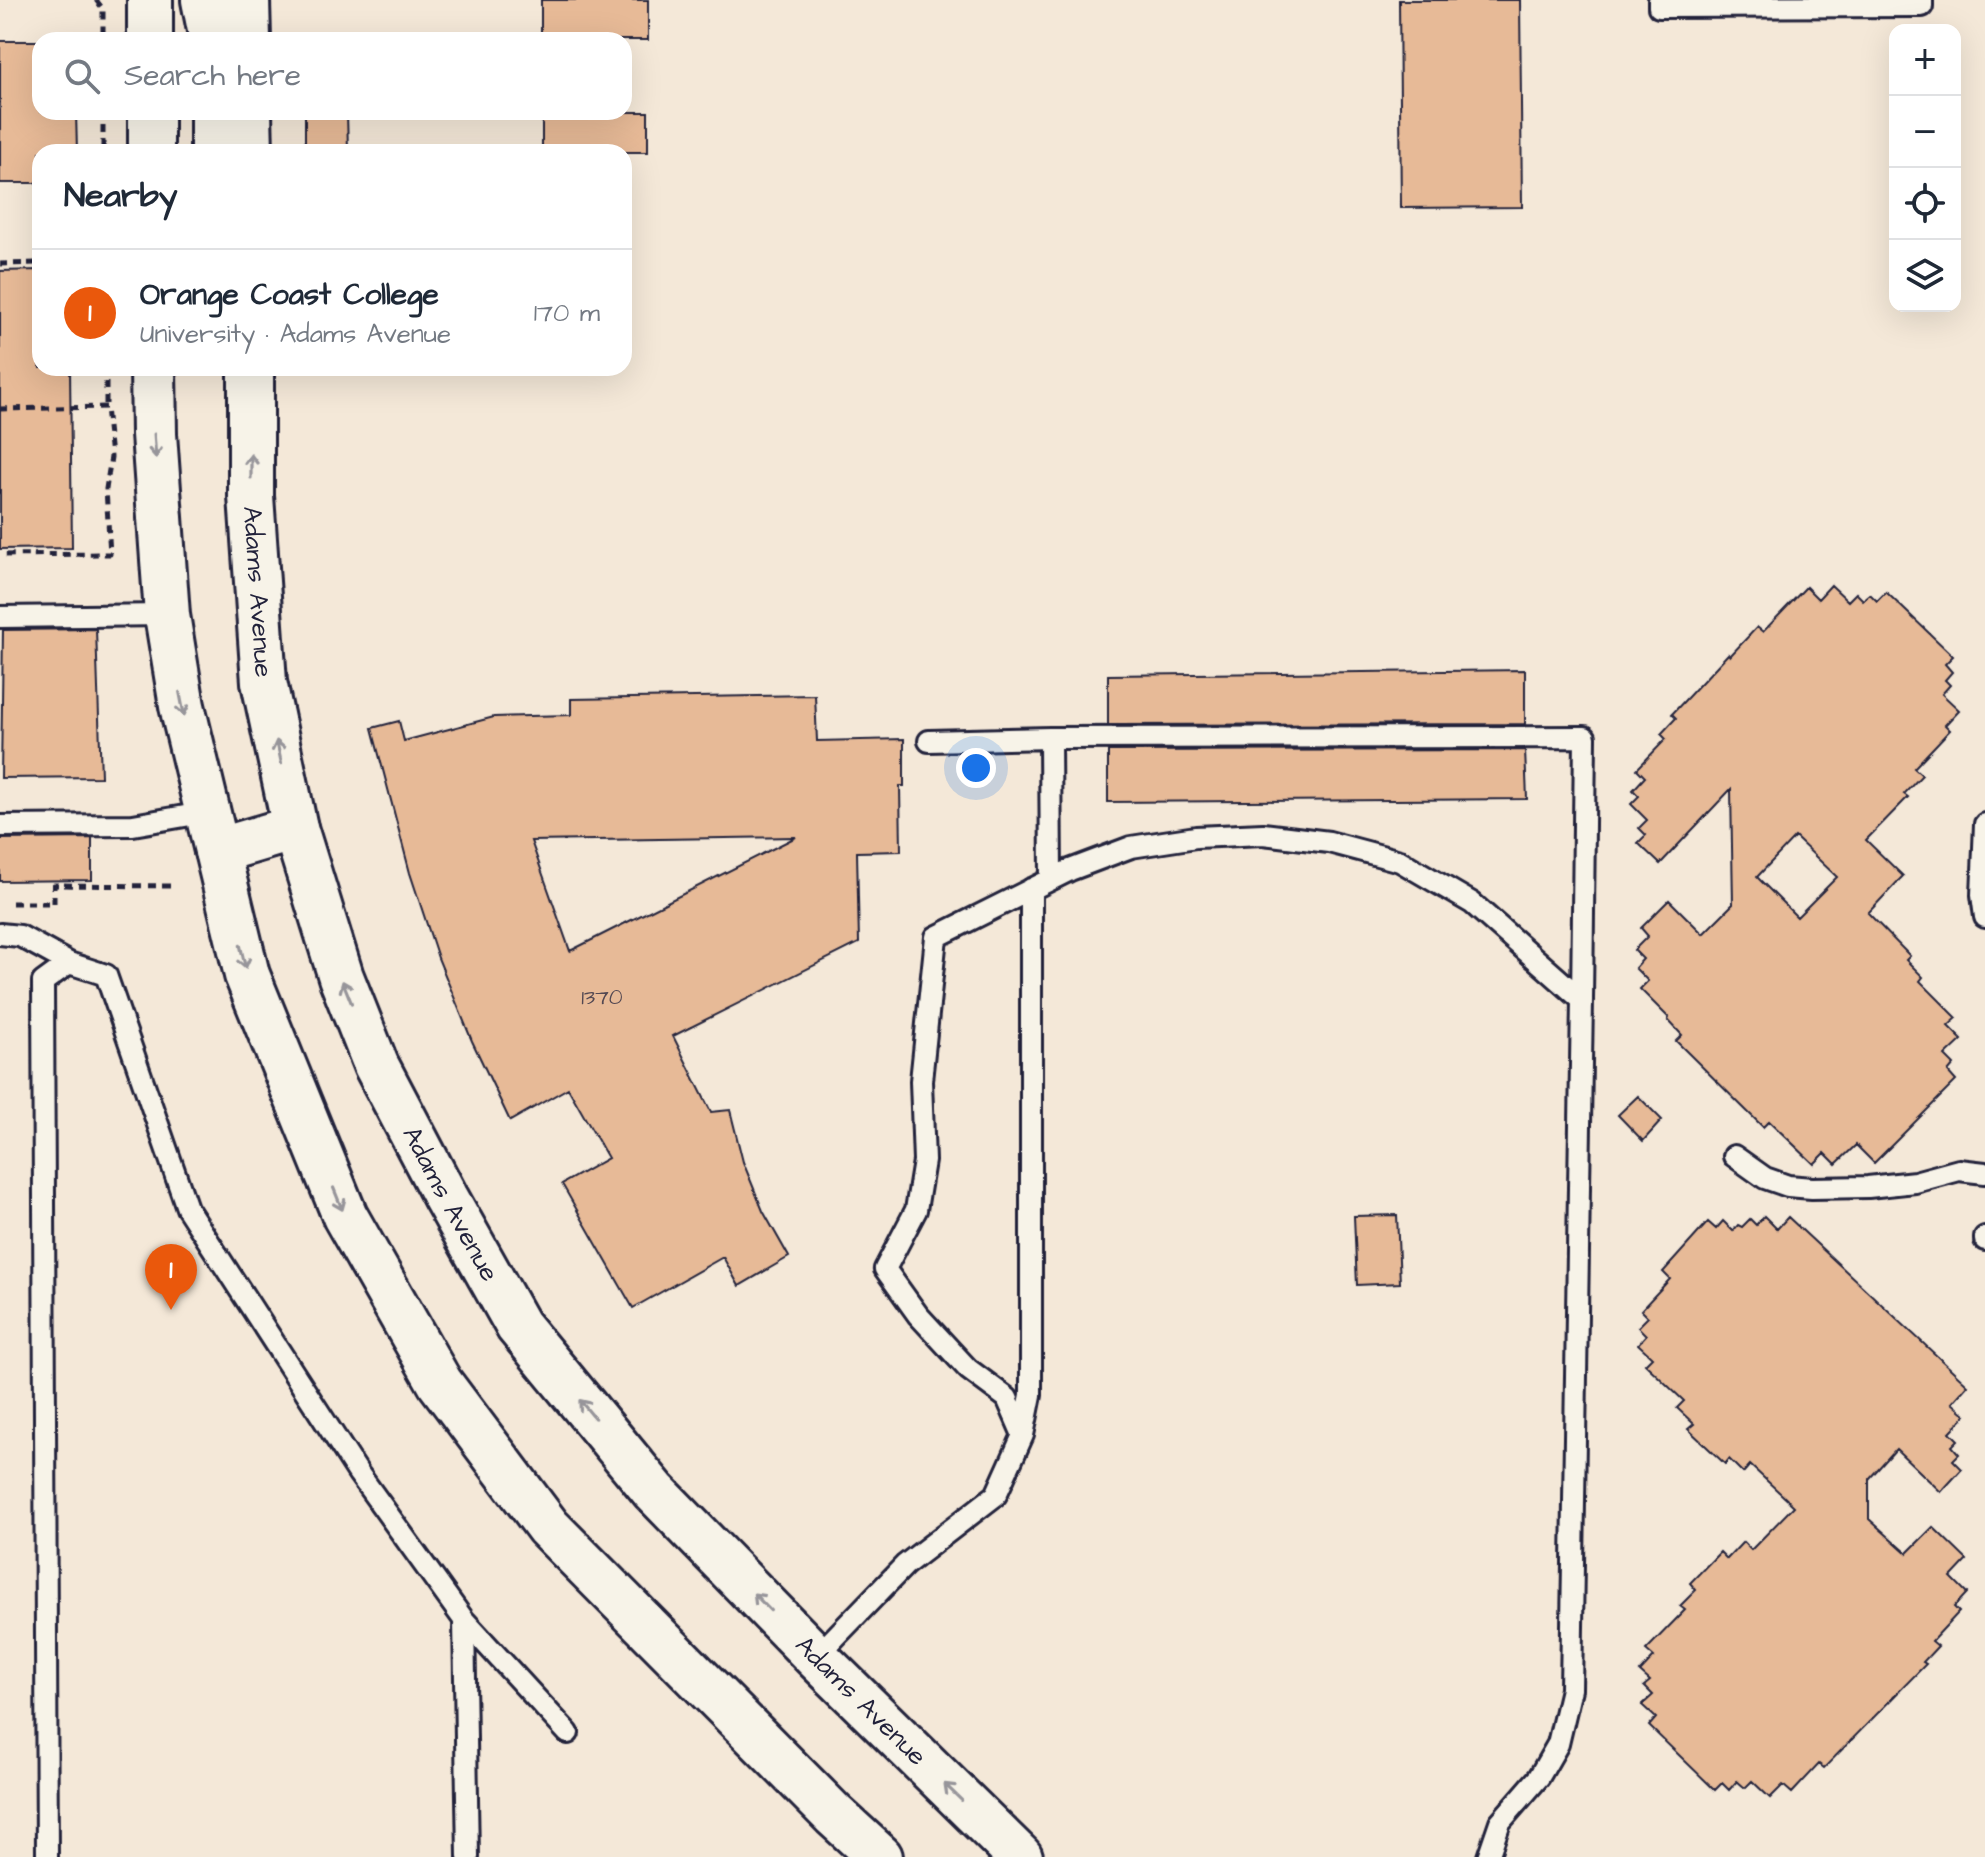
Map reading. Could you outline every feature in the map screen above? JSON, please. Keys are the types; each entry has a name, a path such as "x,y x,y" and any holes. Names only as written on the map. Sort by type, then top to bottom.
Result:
{"main road":[{"path":"150,0 150,32"},
{"path":"204,0 210,32"},
{"path":"247,0 248,32"},
{"path":"151,120 151,144"},
{"path":"213,120 213,144"},
{"path":"249,120 250,144"},
{"path":"153,376 154,434 167,615 182,706 247,975 345,1216 440,1383 548,1527 834,1815 880,1857"},
{"name":"Adams Avenue","path":"251,376 251,496 264,682 295,828 341,977 376,1065 518,1326 654,1491 816,1657 1020,1857"},
{"path":"213,832 295,828"},
{"path":"834,1815 857,1857"}],"lane":[{"path":"1659,0 1659,7 1674,7 1922,6 1922,0"},
{"path":"0,617 167,615"},
{"path":"929,741 1585,737 1571,1689 1558,1744 1539,1777 1500,1822 1488,1857"},
{"path":"1050,738 1051,879"},
{"path":"1985,824 1982,895 1985,917"},
{"path":"0,826 133,825 213,832"},
{"path":"1023,1435 1007,1398 968,1369 918,1315 885,1269 916,1210 924,1161 921,1081 936,937 1051,879 1131,847 1196,837 1263,834 1329,842 1400,861 1472,903 1582,1000"},
{"path":"816,1657 905,1565 996,1495 1023,1435 1031,1395 1031,889"},
{"path":"0,934 20,936 69,963 106,975 187,1208 359,1474 464,1620 568,1733"},
{"path":"47,1857 43,982 69,963"},
{"path":"1734,1156 1765,1178 1788,1186 1812,1188 1915,1182 1959,1170 1985,1173"},
{"path":"464,1620 468,1857"}],"path":[{"path":"96,0 103,9 103,32"},
{"path":"103,120 103,144"},
{"path":"0,264 18,267 32,264"},
{"path":"0,555 22,552 110,554 106,489 111,457 106,376"},
{"path":"0,409 106,407"},
{"path":"0,904 54,903 54,885 172,886"}],"building":[{"path":"541,0 648,0 648,40 632,40 632,32 541,32"},
{"path":"1399,0 1520,0 1522,207 1401,208"},
{"path":"0,41 32,41 32,120 76,120 77,144 32,144 32,183 0,183"},
{"path":"632,112 648,112 648,152 632,152 632,144 542,144 542,120 632,120"},
{"path":"305,120 347,120 348,144 305,144"},
{"path":"32,270 32,376 70,376 72,548 0,549 0,271"},
{"path":"1831,585 1848,601 1856,593 1863,600 1870,594 1877,601 1886,592 1953,656 1945,664 1952,672 1945,680 1950,685 1942,694 1959,710 1945,725 1950,730 1914,768 1922,775 1904,794 1908,797 1866,840 1903,876 1868,913 1910,956 1906,960 1923,977 1920,981 1957,1018 1948,1026 1962,1040 1945,1056 1954,1065 1948,1072 1956,1081 1874,1163 1856,1145 1836,1164 1825,1153 1814,1164 1769,1121 1763,1127 1676,1041 1682,1035 1640,989 1648,981 1635,968 1643,959 1634,950 1648,936 1641,928 1669,900 1703,934 1733,904 1731,789 1660,864 1638,843 1646,835 1639,828 1647,820 1631,804 1639,796 1633,790 1645,777 1637,769 1666,739 1661,734 1676,718 1672,714 1728,654 1730,656 1757,627 1763,632 1806,587 1818,599","holes":["1795,837 1837,877 1797,917 1757,877"]},
{"path":"96,629 101,777 1,778 3,630"},
{"path":"1525,670 1525,724 1108,725 1108,675"},
{"path":"815,695 817,741 904,739 904,786 900,786 901,851 857,852 859,943 673,1036 711,1112 730,1110 743,1162 763,1211 789,1257 739,1286 723,1257 633,1308 562,1184 608,1158 568,1088 510,1121 472,1041 438,958 410,873 372,728 399,721 404,741 494,717 571,715 571,699","holes":["796,837 570,951 531,841"]},
{"path":"1525,750 1527,799 1108,802 1108,751"},
{"path":"92,838 92,880 0,881 0,839"},
{"path":"1638,1096 1662,1120 1643,1141 1618,1115"},
{"path":"1397,1215 1400,1283 1357,1285 1354,1216"},
{"path":"1764,1216 1777,1229 1788,1217 1968,1385 1952,1403 1966,1415 1950,1432 1958,1440 1952,1446 1959,1454 1953,1460 1962,1469 1941,1492 1896,1449 1869,1479 1869,1519 1907,1553 1933,1527 1967,1560 1951,1577 1967,1593 1954,1607 1959,1612 1932,1641 1938,1646 1923,1662 1926,1664 1824,1768 1819,1764 1792,1793 1783,1785 1770,1798 1752,1781 1745,1788 1737,1781 1729,1790 1722,1783 1715,1790 1649,1726 1656,1718 1642,1705 1653,1695 1644,1686 1650,1681 1640,1672 1654,1657 1646,1650 1685,1610 1680,1606 1696,1590 1690,1583 1720,1552 1727,1559 1743,1542 1751,1550 1794,1506 1750,1465 1743,1473 1729,1459 1725,1464 1688,1429 1694,1424 1677,1408 1684,1401 1645,1364 1652,1357 1638,1344 1646,1335 1638,1327 1648,1317 1641,1310 1670,1279 1663,1272 1708,1222 1716,1229 1723,1221 1733,1231 1750,1219 1756,1225"}],"place":[{"name":"Orange Coast College","path":"171,1310"}]}
